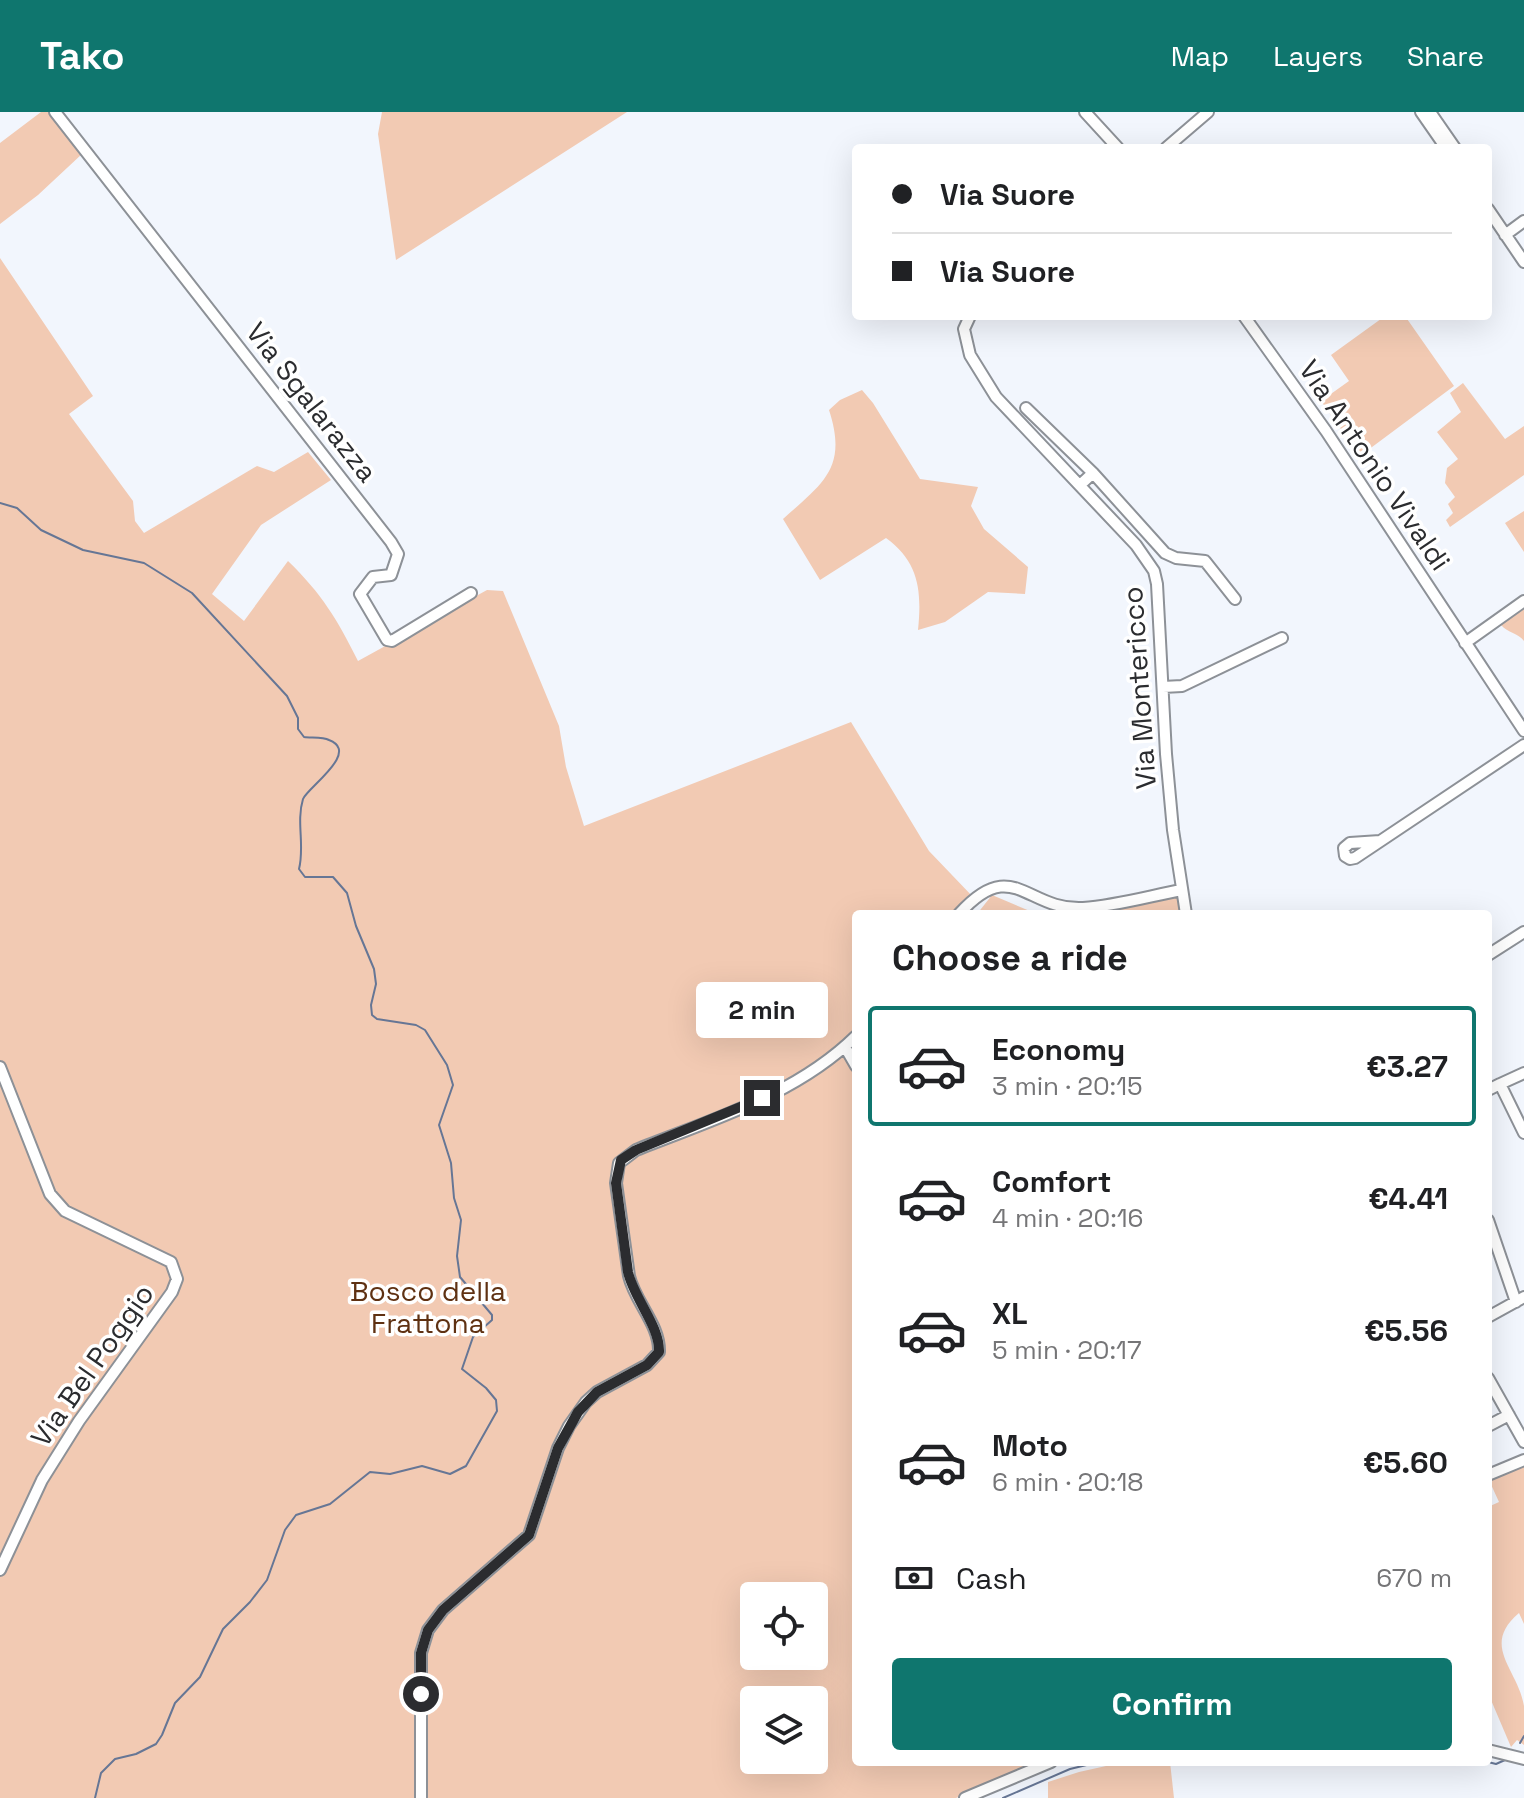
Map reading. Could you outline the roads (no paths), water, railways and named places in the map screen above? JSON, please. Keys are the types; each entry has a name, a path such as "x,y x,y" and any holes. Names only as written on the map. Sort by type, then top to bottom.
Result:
{"street":[{"name":"Via Sgalarazza","path":"55,112 391,542 398,554 391,575 373,577 360,594 387,640 392,641 471,593"},
{"path":"1085,112 1114,144"},
{"path":"1171,144 1208,112"},
{"path":"1421,112 1452,144"},
{"path":"1430,112 1444,144"},
{"path":"1492,204 1524,262"},
{"path":"1492,214 1524,250"},
{"path":"1508,233 1524,221"},
{"name":"Via Montericco","path":"968,320 964,329 970,355 996,397 1136,545 1154,571 1160,612 1173,830 1185,910"},
{"name":"Via Antonio Vivaldi","path":"1247,320 1326,431 1524,731"},
{"name":"Via Montericco","path":"1026,408 1093,473 1165,553 1176,558 1205,561 1235,599"},
{"path":"1080,485 1093,473"},
{"path":"1465,643 1524,601"},
{"path":"1163,687 1182,686 1282,638"},
{"path":"1380,841 1524,745"},
{"path":"963,910 977,895 995,886 1015,887 1057,905 1082,908 1182,890"},
{"path":"1492,952 1524,932"},
{"path":"421,1798 421,1653 428,1630 443,1610 529,1535 558,1448 586,1402 597,1392 647,1365 659,1352 659,1339 631,1287 628,1272 616,1183 621,1160 636,1150 798,1082 852,1040"},
{"path":"845,1047 852,1059"},
{"name":"Via Bel Poggio","path":"0,1067 50,1194 65,1211 171,1262 177,1279 172,1292 79,1421 42,1480 0,1570"},
{"path":"1492,1088 1524,1073"},
{"path":"1500,1084 1524,1133"},
{"path":"1492,1230 1520,1300 1492,1315"},
{"path":"1492,1385 1524,1442"},
{"path":"1492,1424 1509,1415"},
{"path":"1492,1474 1524,1462"},
{"path":"1492,1751 1524,1759"},
{"path":"965,1798 1041,1766"}],"waterway":[{"path":"0,503 17,508 41,530 83,550 144,563 192,593 287,696 298,718 298,729 304,737 326,739 337,746 339,753 336,761 303,799 299,869 305,877 333,877 347,893 356,926 374,969 376,984 372,1015 377,1019 416,1025 425,1030 447,1065 453,1085 439,1125 451,1163 454,1198 461,1220 457,1256 460,1277 492,1315 492,1320 473,1337 462,1369 486,1388 496,1400 497,1411 466,1466 450,1474 422,1466 390,1474 370,1472 330,1504 296,1515 285,1530 267,1580 223,1629 200,1677 175,1703 156,1744 136,1754 115,1759 101,1773 95,1798"},
{"path":"1520,1743 1524,1736"},
{"path":"1492,1763 1505,1760"},
{"path":"1003,1798 1082,1766"}],"park label":[{"name":"Bosco della Frattona","path":"428,1307"}]}
